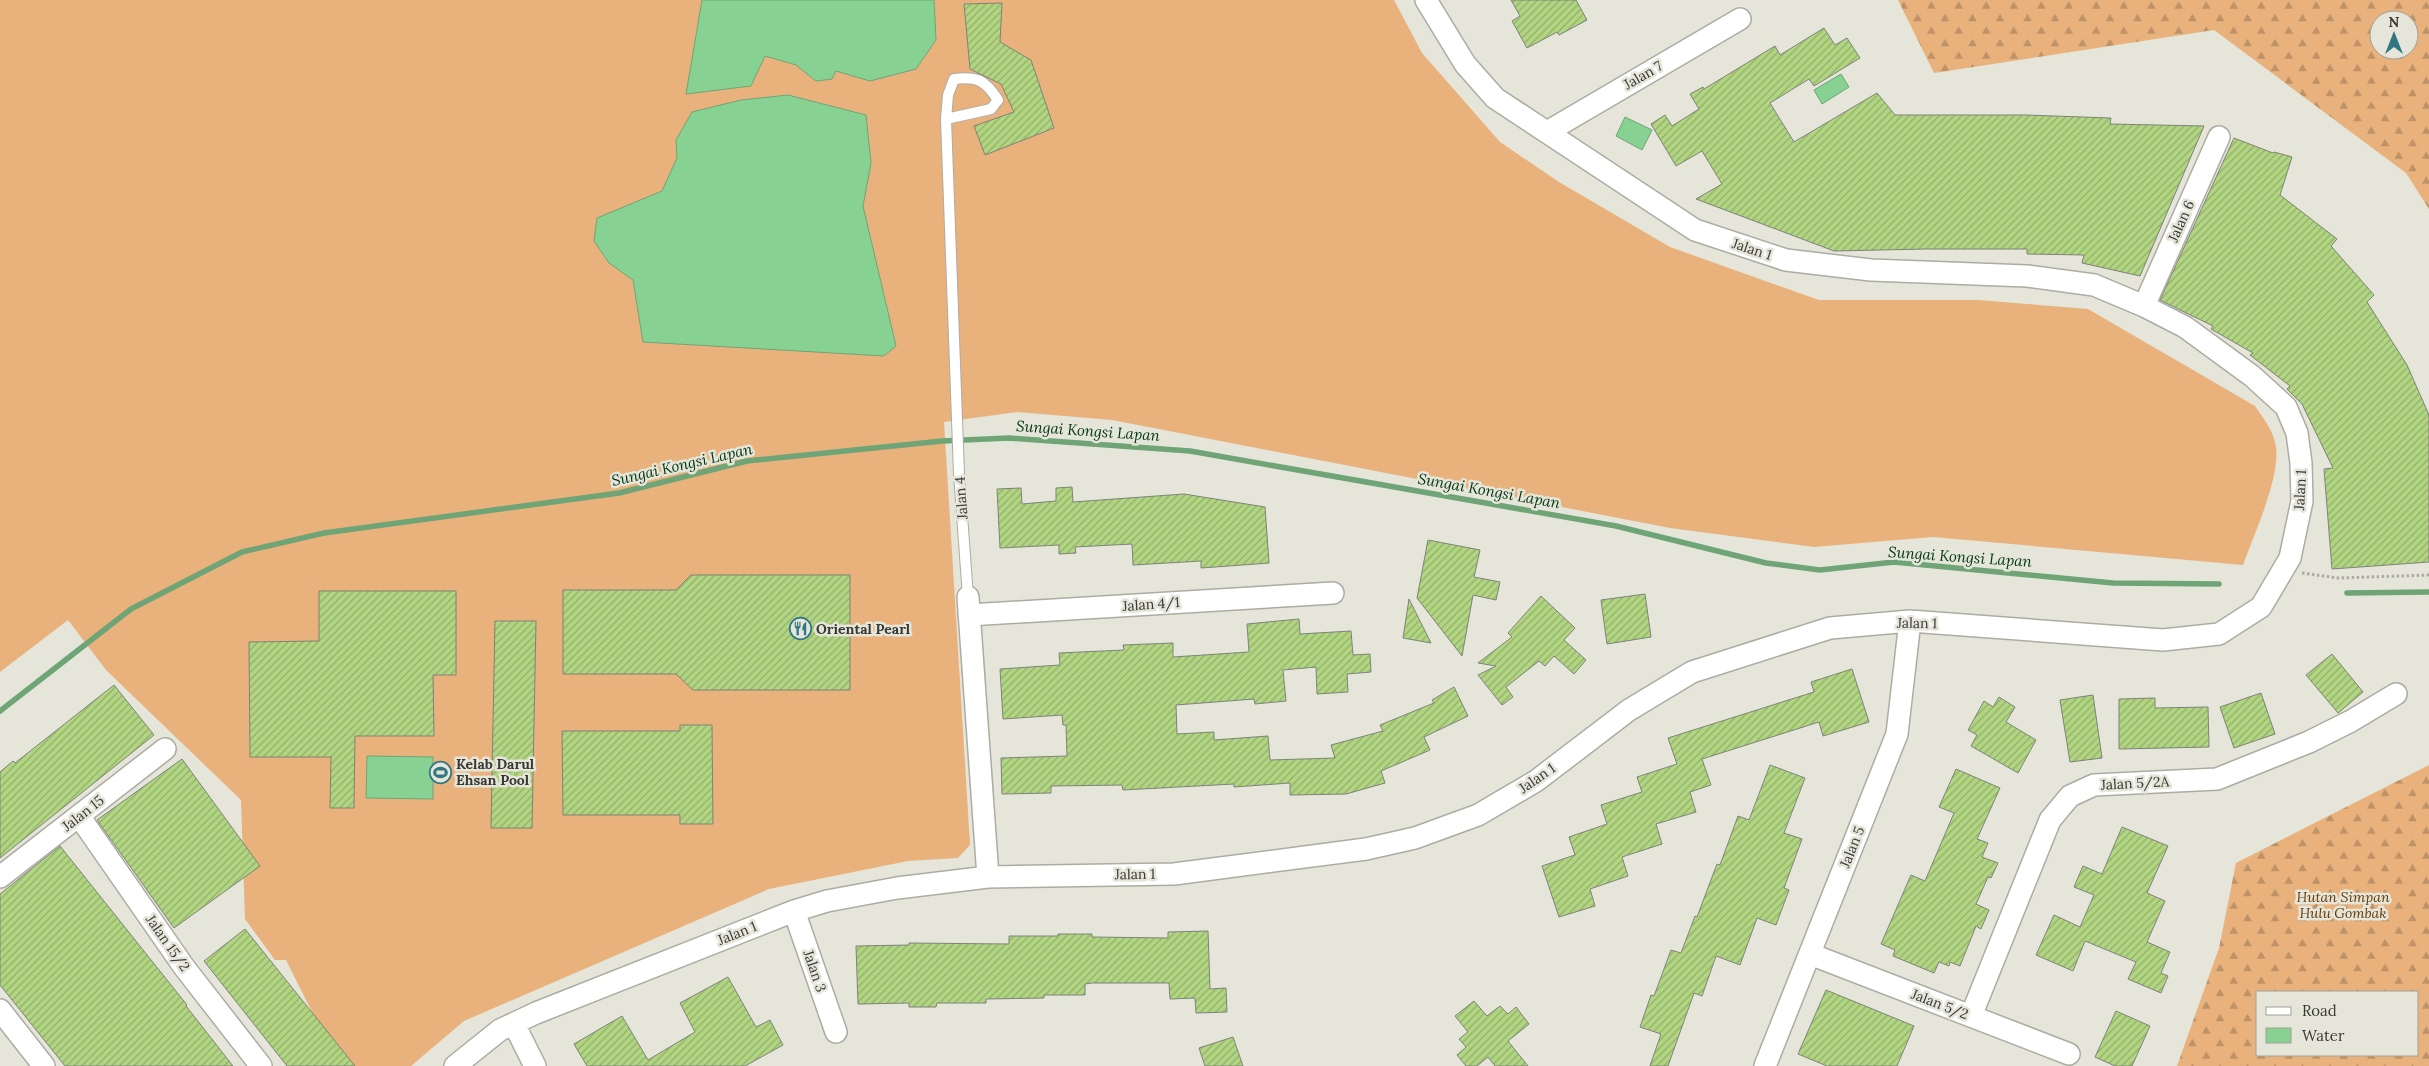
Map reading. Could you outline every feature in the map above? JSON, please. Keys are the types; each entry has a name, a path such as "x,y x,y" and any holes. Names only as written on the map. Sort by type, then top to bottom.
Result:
{"street":[{"name":"Jalan 1","path":"455,1066 500,1030 794,911 827,900 988,877 1174,874 1366,849 1415,838 1478,815 1536,781 1629,710 1692,672 1830,628 1910,621 2163,640 2219,634 2261,608 2290,558 2302,501 2302,463 2297,433 2286,407 2252,376 2185,327 2144,306 2094,286 2027,276 1871,270 1786,260 1695,230 1496,98 1465,64 1426,0"},
{"name":"Jalan 7","path":"1547,132 1740,19"},
{"name":"Jalan 6","path":"2144,306 2219,137"},
{"name":"Jalan 4/1","path":"968,606 1333,593"},
{"name":"Jalan 4","path":"968,606 988,877"},
{"name":"Jalan 5","path":"1766,1066 1898,734 1910,621"},
{"name":"Jalan 5/2A","path":"1971,1016 2050,820 2070,796 2094,785 2217,779 2309,742 2396,694"},
{"name":"Jalan 15","path":"0,877 165,749"},
{"name":"Jalan 15/2","path":"79,816 184,967 261,1066"},
{"name":"Jalan 3","path":"794,911 836,1032"},
{"name":"Jalan 5/2","path":"1810,954 2069,1054"},
{"path":"0,1010 44,1066"},
{"path":"514,1024 531,1064"}],"lane":[{"name":"Jalan 4","path":"946,119 991,110 998,100 988,85 970,76 954,79 948,95 946,119 954,368 968,606"}],"path":[{"path":"2284,570 2338,578 2429,575"}],"green space":[{"path":"0,0 1394,0 1422,53 1500,142 1559,182 1670,247 1819,300 1978,300 2088,309 2255,406 2275,441 2276,460 2274,475 2265,506 2243,565 1933,537 1814,547 1670,528 1112,420 1017,412 944,422 970,845 958,858 908,861 769,889 464,1021 411,1066 339,1066 286,960 275,960 245,919 241,800 106,670 68,620 0,672"},
{"path":"1898,0 2429,0 2429,209 2406,173 2214,30 1934,73"},
{"name":"Hutan Simpan Hulu Gombak","path":"2429,765 2429,1066 2177,1066 2219,948 2236,863"}],"water":[{"path":"702,0 934,0 936,40 916,69 870,81 836,71 832,79 816,81 796,65 765,56 751,86 686,94"},
{"path":"1841,74 1849,87 1822,104 1814,90"},
{"path":"788,95 866,115 871,163 863,206 896,346 884,356 643,342 633,280 609,263 594,241 597,218 662,191 677,158 676,140 692,112 741,100"},
{"path":"1625,117 1652,130 1642,150 1616,136"},
{"path":"367,756 433,757 433,799 366,798"}],"building":[{"path":"1511,0 1576,0 1587,20 1559,35 1557,32 1527,48 1512,21 1520,16"},
{"path":"1002,3 1000,42 1031,60 1054,128 985,155 974,126 1014,112 1001,84 970,69 964,4"},
{"path":"1824,28 1835,45 1847,38 1860,58 1814,86 1809,79 1770,103 1794,142 1877,93 1895,115 2026,115 2111,118 2110,124 2204,126 2140,276 2082,263 2084,255 2027,254 2027,249 1834,251 1696,199 1722,184 1702,151 1676,166 1651,124 1665,115 1672,126 1699,109 1690,94 1703,87 1704,89 1775,46 1780,55"},
{"path":"2234,138 2273,153 2292,157 2280,195 2337,239 2331,246 2374,295 2367,302 2407,365 2429,415 2429,562 2332,569 2324,469 2333,468 2302,404 2287,389 2290,386 2250,355 2253,353 2211,329 2213,326 2160,300"},
{"path":"1072,487 1073,502 1184,494 1265,507 1269,563 1201,568 1201,561 1133,565 1132,544 1075,547 1076,553 1059,554 1059,545 1000,548 997,489 1021,488 1022,504 1056,501 1056,488"},
{"path":"1428,540 1480,550 1474,577 1500,582 1496,600 1473,595 1462,656 1417,598"},
{"path":"691,575 850,575 850,690 693,690 676,674 563,674 563,590 676,590"},
{"path":"319,591 456,591 456,675 433,675 434,736 355,736 354,808 330,808 331,757 250,757 249,642 319,641"},
{"path":"1645,594 1651,637 1607,644 1601,600"},
{"path":"1541,596 1575,628 1564,640 1586,660 1574,674 1554,656 1545,666 1539,661 1506,687 1513,697 1502,705 1478,675 1496,666 1478,663 1512,637 1508,633"},
{"path":"1409,599 1431,643 1403,638"},
{"path":"1299,619 1300,634 1351,631 1353,655 1370,654 1371,672 1347,674 1348,692 1317,694 1316,667 1283,670 1286,701 1255,704 1254,699 1176,705 1177,734 1214,732 1214,740 1268,736 1270,760 1335,758 1331,745 1383,731 1380,725 1434,703 1432,700 1454,687 1468,716 1424,737 1430,750 1381,771 1385,783 1346,794 1290,795 1290,783 1234,787 1234,784 1123,790 1122,785 1051,786 1051,793 1002,794 1001,758 1067,756 1066,725 1063,725 1062,715 1003,719 1000,669 1060,665 1059,653 1124,650 1123,645 1173,643 1173,657 1249,652 1247,624"},
{"path":"495,621 536,621 532,828 491,828"},
{"path":"2332,654 2363,692 2338,713 2306,675"},
{"path":"1852,669 1869,722 1823,736 1819,722 1702,759 1711,785 1690,792 1696,812 1656,824 1662,844 1622,857 1628,876 1590,889 1595,906 1559,917 1542,866 1575,855 1569,837 1607,824 1601,805 1642,792 1637,777 1677,764 1668,738 1814,692 1811,682"},
{"path":"114,685 154,735 0,858 0,772 13,761 15,763"},
{"path":"2261,693 2275,734 2234,748 2220,707"},
{"path":"2093,695 2102,758 2070,762 2060,700"},
{"path":"1999,697 2015,707 2006,722 2036,740 2018,773 1971,746 1977,735 1968,730 1984,701 1993,707"},
{"path":"2155,698 2155,708 2208,707 2209,747 2119,749 2119,699"},
{"path":"680,725 712,725 713,824 680,824 680,815 563,815 562,731 680,731"},
{"path":"182,759 260,866 174,928 97,820"},
{"path":"1770,765 1805,778 1784,833 1802,839 1784,888 1789,890 1776,925 1757,918 1740,965 1716,956 1702,996 1694,993 1668,1066 1650,1066 1661,1034 1640,1027 1651,995 1654,996 1671,950 1681,953 1717,864 1720,865 1738,816 1749,820"},
{"path":"1956,769 2000,788 1977,839 1988,843 1982,857 1998,863 1991,878 1988,877 1976,904 1989,910 1981,929 1976,926 1960,966 1950,962 1949,966 1939,962 1934,973 1893,956 1895,950 1881,944 1911,875 1925,881 1954,813 1939,807"},
{"path":"2122,827 2168,846 2147,893 2165,901 2147,942 2170,952 2161,973 2168,976 2161,993 2128,979 2136,962 2085,941 2073,971 2036,955 2054,915 2080,927 2094,895 2074,887 2083,866 2102,874"},
{"path":"60,846 187,1005 233,1066 65,1066 0,985 0,894"},
{"path":"245,929 355,1066 287,1066 204,961"},
{"path":"1208,931 1210,989 1226,988 1227,1012 1196,1013 1195,998 1170,999 1169,983 1092,983 1085,984 1085,995 1044,995 1044,998 986,999 986,1003 937,1003 936,1007 909,1007 909,1003 858,1004 856,946 909,945 909,943 1009,944 1009,936 1058,936 1058,934 1092,934 1092,937 1168,938 1168,932"},
{"path":"728,977 756,1027 770,1020 783,1045 745,1066 587,1066 574,1044 622,1016 648,1060 695,1032 680,1003"},
{"path":"1826,990 1914,1026 1897,1066 1827,1066 1798,1054"},
{"path":"1474,1001 1487,1016 1500,1006 1508,1014 1516,1007 1529,1024 1508,1041 1528,1066 1495,1066 1488,1057 1477,1066 1466,1066 1457,1055 1466,1047 1459,1039 1468,1032 1455,1016"},
{"path":"2116,1011 2150,1026 2132,1066 2115,1066 2095,1057"},
{"path":"1233,1037 1243,1066 1205,1066 1199,1048"}],"waterway":[{"name":"Sungai Kongsi Lapan","path":"0,711 131,609 242,552 324,533 619,493 747,461 942,441 1009,438 1190,451 1616,526 1766,563 1820,570 1894,562 2113,583 2219,584"},
{"name":"Sungai Kongsi Lapan","path":"2347,593 2429,592"}],"place":[{"name":"Oriental Pearl","path":"800,629"},
{"name":"Kelab Darul Ehsan Pool","path":"440,772"}]}
